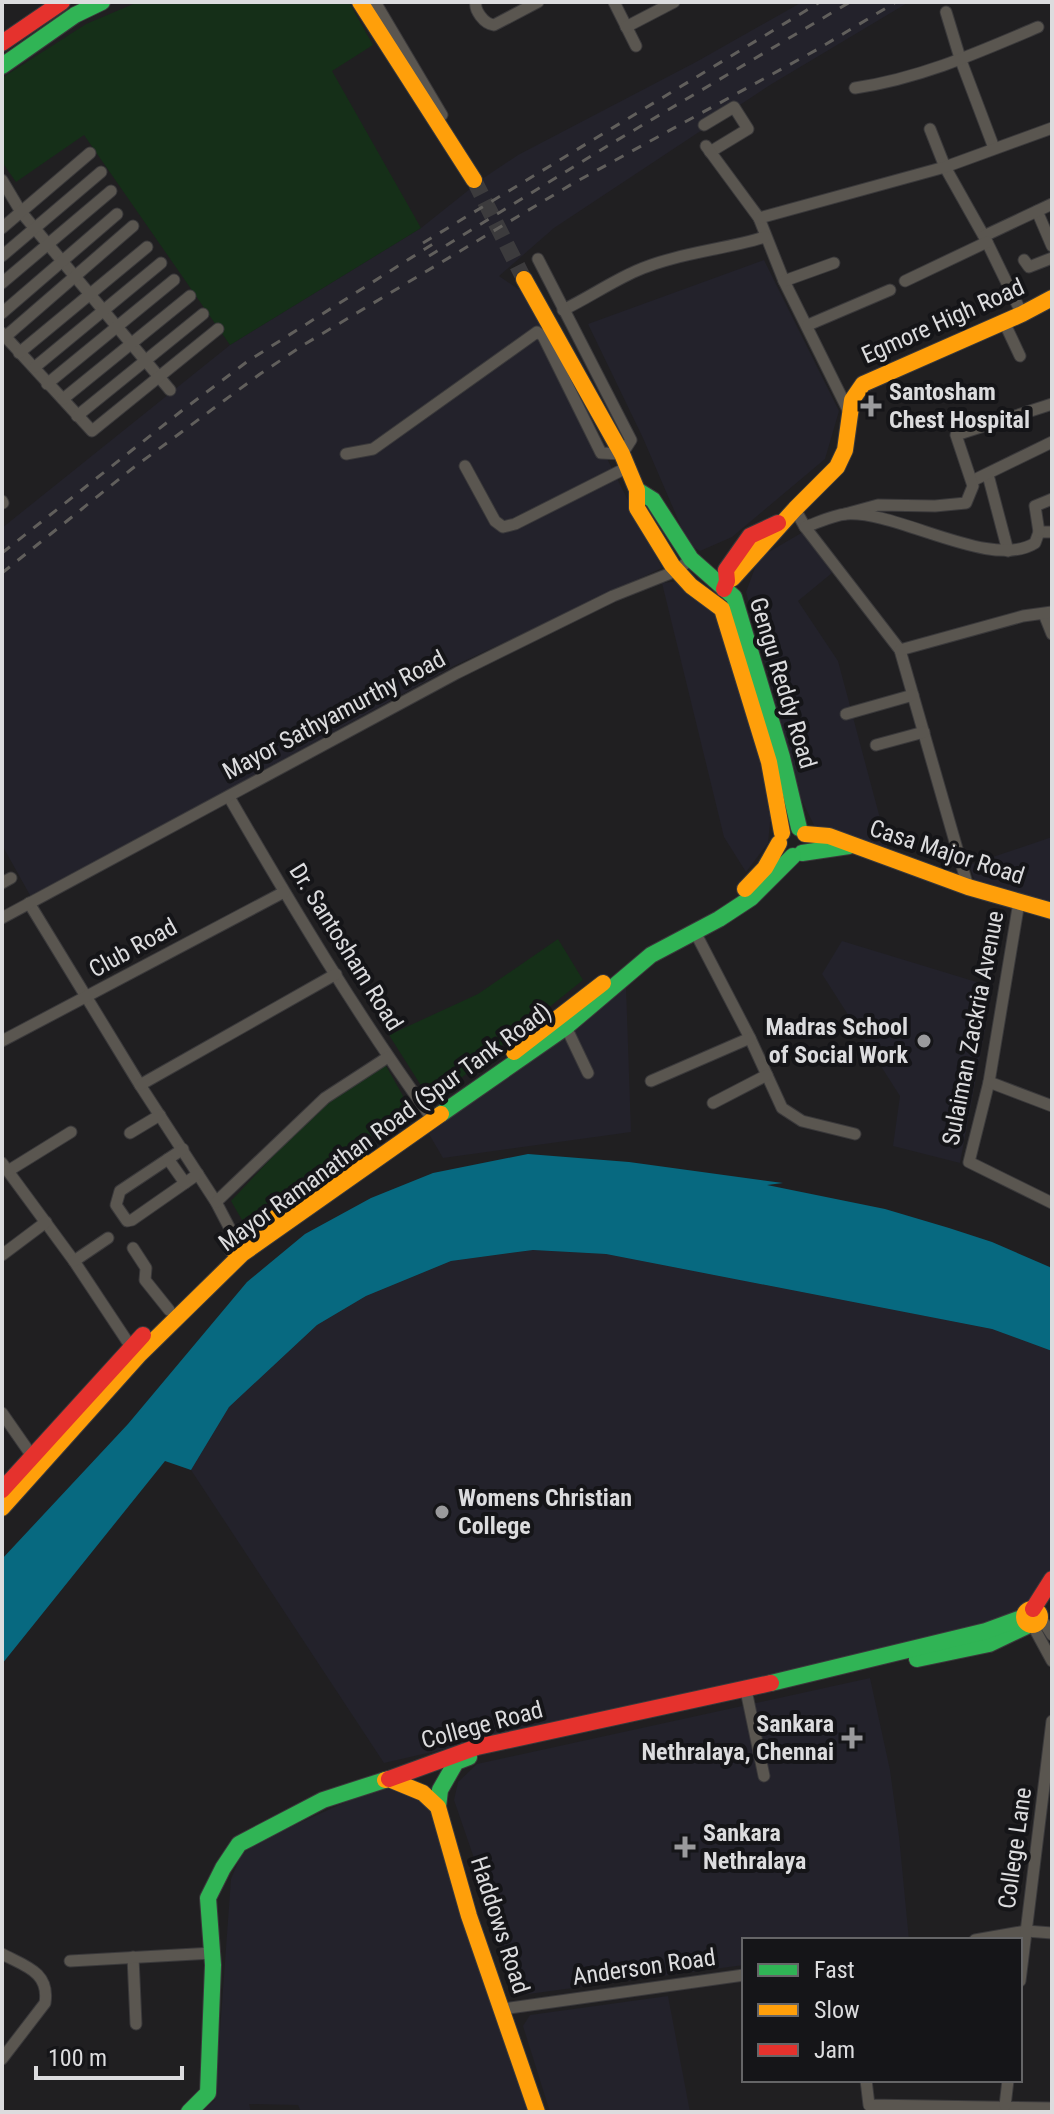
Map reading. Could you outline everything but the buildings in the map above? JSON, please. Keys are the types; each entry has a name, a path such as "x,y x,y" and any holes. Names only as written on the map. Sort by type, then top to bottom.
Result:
{"main road":[{"path":"2,43 62,2"},
{"path":"2,66 75,15 102,2"},
{"path":"360,2 474,180"},
{"name":"Gengu Reddy Road","path":"524,279 625,460 637,490 637,508 676,571 715,605"},
{"name":"Egmore High Road","path":"715,605 726,584 726,570 750,536 791,515 831,477 849,439 849,413 857,389 1052,298"},
{"path":"637,490 653,500 691,559 726,584"},
{"name":"Gengu Reddy Road","path":"726,584 739,608 792,796 791,834"},
{"path":"715,605 725,616 791,834 807,846 797,854"},
{"path":"791,834 783,851 797,854 850,846"},
{"name":"Casa Major Road","path":"791,834 829,836 968,887 1052,911"},
{"name":"Mayor Ramanathan Road (Spur Tank Road)","path":"2,1508 169,1310 322,1184 431,1117 644,951 691,926 735,897 757,878 791,834"},
{"name":"Mayor Ramanathan Road (Spur Tank Road)","path":"2,1490 135,1350 241,1249 566,1027 651,955 751,898 797,854"},
{"path":"1036,1617 1052,1579"},
{"name":"College Road","path":"438,1807 440,1790 456,1762 478,1754 975,1647 1019,1632 1036,1617"},
{"name":"College Road","path":"189,2112 208,2093 213,1953 208,1898 239,1844 323,1800 477,1747 854,1665 1036,1617"},
{"path":"389,1779 423,1793 438,1807"},
{"name":"Haddows Road","path":"438,1807 469,1916 537,2112"}],"street":[{"path":"375,2 454,137"},
{"path":"476,2 476,9 485,22 494,25 538,2"},
{"path":"614,2 636,46"},
{"path":"626,27 674,2"},
{"path":"946,12 994,148"},
{"path":"855,88 929,72 1038,27"},
{"path":"704,125 734,107 748,129 708,149 759,218 784,281 849,413"},
{"path":"759,218 945,167 1052,128"},
{"path":"930,129 945,167 986,239 1022,314"},
{"path":"2,228 90,153"},
{"path":"2,256 101,172"},
{"path":"2,180 21,212 170,390"},
{"path":"2,283 111,191"},
{"path":"905,281 1052,204"},
{"path":"1037,211 1052,246"},
{"path":"2,313 117,214"},
{"path":"133,226 76,278 3,335 92,431 218,329"},
{"path":"563,310 637,271 765,237"},
{"path":"19,353 147,247"},
{"path":"1024,260 1029,267 1052,258"},
{"path":"465,466 495,521 503,527 515,524 625,460 631,440 538,259"},
{"path":"35,367 161,263"},
{"path":"784,281 834,263"},
{"path":"47,384 174,280"},
{"path":"808,325 890,290"},
{"path":"63,399 190,296"},
{"path":"77,416 203,314"},
{"path":"1004,322 1020,356"},
{"path":"346,454 373,449 537,332 543,336 601,453 625,460"},
{"path":"805,527 878,505 966,503 973,486 956,435 1052,404"},
{"path":"972,481 1052,442"},
{"path":"988,475 1008,551"},
{"path":"845,514 866,515 981,547 1024,551 1035,543 1039,532 1035,506 1052,499"},
{"path":"791,515 805,527 900,650 968,887"},
{"path":"1039,532 1052,532"},
{"name":"Mayor Sathyamurthy Road","path":"2,918 457,673 613,596 676,571 691,559"},
{"path":"900,650 1023,616 1048,613 1052,634"},
{"path":"846,714 913,695"},
{"path":"876,745 924,732"},
{"name":"Dr. Santosham Road","path":"229,797 284,892 388,1057 431,1117"},
{"name":"Club Road","path":"2,1041 284,892"},
{"name":"Sulaiman Zackria Avenue","path":"1019,902 989,1082 969,1162 1052,1203"},
{"path":"29,903 216,1202 241,1249"},
{"path":"695,932 782,1108 802,1121 855,1134"},
{"path":"140,1085 336,974"},
{"path":"566,1027 588,1073"},
{"path":"651,1081 750,1038"},
{"path":"216,1202 325,1098 388,1057"},
{"path":"713,1103 767,1075"},
{"path":"989,1082 1052,1106"},
{"path":"130,1133 160,1115"},
{"path":"71,1132 5,1167 135,1350"},
{"path":"183,1149 120,1191 116,1205 123,1217 127,1221 139,1217 198,1174"},
{"path":"168,1159 185,1183"},
{"path":"2,1255 46,1222"},
{"path":"74,1261 108,1238"},
{"path":"133,1248 146,1268 145,1280 169,1310"},
{"path":"2,1413 32,1456"},
{"path":"1036,1617 1052,1635"},
{"path":"1036,1617 1052,1661"},
{"path":"747,1695 764,1776"},
{"name":"College Lane","path":"1022,1964 1052,1721"},
{"path":"986,1938 1026,1931 1052,1933"},
{"path":"70,1961 213,1953"},
{"path":"2,1954 37,1972 44,1979 47,1991 45,2003 2,2059"},
{"path":"133,1957 136,2024"},
{"name":"Anderson Road","path":"503,2009 742,1975"},
{"path":"866,2082 869,2105 1052,2108"},
{"path":"1005,2106 1008,2082"}],"shaded area":[{"path":"802,2 909,2 770,85 554,228 499,276 524,293 662,568 454,666 31,897 2,845 2,528 230,345 421,228 518,155 696,62"},
{"path":"764,260 839,411 825,459 732,537 700,551 689,545 643,438 588,324"},
{"path":"803,532 832,573 798,601 838,661 889,852 815,827 801,799 746,592 756,565 767,553"},
{"path":"680,581 725,618 772,802 768,843 746,872 724,837 662,583"},
{"path":"1052,837 1052,903 975,881 969,865"},
{"name":"Madras School of Social Work","path":"842,941 993,987 960,1163 893,1146 900,1096 822,974"},
{"path":"626,987 631,1132 443,1158 429,1134 590,1007"},
{"path":"533,1250 606,1254 992,1329 1052,1351 1052,1578 1045,1592 1022,1612 992,1627 384,1763 191,1470 229,1407 317,1325 366,1296 451,1261"},
{"name":"Sankara Nethralaya","path":"870,1678 890,1770 909,1938 742,1938 742,1965 521,1995 454,1800 458,1782 477,1764"},
{"path":"397,1785 414,1793 431,1812 530,2112 301,2112 298,2105 249,2104 251,2112 201,2112 215,2100 231,1879 241,1855 257,1842 348,1801"},
{"path":"668,1996 690,2112 550,2112 523,2026 530,2015"}],"green space":[{"path":"138,2 349,2 373,45 332,71 421,228 230,345 84,135 16,182 2,162 2,78 86,24"},
{"path":"558,939 583,980 440,1095 427,1095 389,1035 478,994"},
{"path":"385,1064 411,1110 242,1220 231,1201 331,1095"}],"water":[{"path":"528,1154 629,1162 783,1183 767,1185 885,1209 992,1242 1052,1268 1052,1351 992,1329 606,1254 533,1250 451,1261 366,1296 317,1325 229,1407 191,1470 165,1461 2,1664 2,1559 128,1424 247,1282 305,1234 371,1198 433,1173"}],"tunnel":[{"path":"474,180 524,279"}],"railway":[{"path":"423,243 820,2"},
{"path":"429,256 850,2"},
{"path":"2,573 133,468 305,344 572,184 818,49 896,2"},
{"path":"2,553 248,361 436,242"}],"traffic: fast":[{"path":"2,66 75,15 102,2"},
{"path":"637,490 653,500 691,559 734,597 782,757 799,828"},
{"path":"802,853 849,846"},
{"path":"441,1114 566,1027 651,955 751,898 793,856"},
{"path":"771,1683 986,1631 1024,1617"},
{"path":"917,1659 989,1644 1029,1625"},
{"path":"438,1807 440,1790 456,1762 469,1757"},
{"path":"189,2112 208,2093 213,1965 208,1898 223,1868 239,1844 323,1800 385,1780"}],"traffic: slow":[{"path":"360,2 474,180"},
{"path":"524,279 622,454 637,490 637,508 672,565 691,586 722,609 769,762 782,833"},
{"path":"727,581 837,467 845,450 852,400 863,384 1052,298"},
{"path":"805,834 829,836 968,887 1052,911"},
{"path":"745,889 765,868 779,843"},
{"path":"514,1052 603,983"},
{"path":"2,1508 140,1354 242,1254 441,1114"},
{"path":"232,1249 361,1160"},
{"path":"1029,1609 1035,1609 1040,1617 1038,1623 1029,1625 1024,1620 1024,1614 1029,1609"},
{"path":"385,1780 423,1793 438,1807 469,1916 537,2112"}],"traffic: jam":[{"path":"2,43 62,2"},
{"path":"724,589 726,570 750,536 778,523"},
{"path":"2,1490 143,1335"},
{"path":"1033,1609 1052,1579"},
{"path":"389,1779 477,1747 771,1683"}],"place":[{"name":"Santosham Chest Hospital","path":"871,406"},
{"name":"Madras School of Social Work","path":"924,1041"},
{"name":"Womens Christian College","path":"442,1512"},
{"name":"Sankara Nethralaya, Chennai","path":"852,1738"},
{"name":"Sankara Nethralaya","path":"685,1847"}]}
